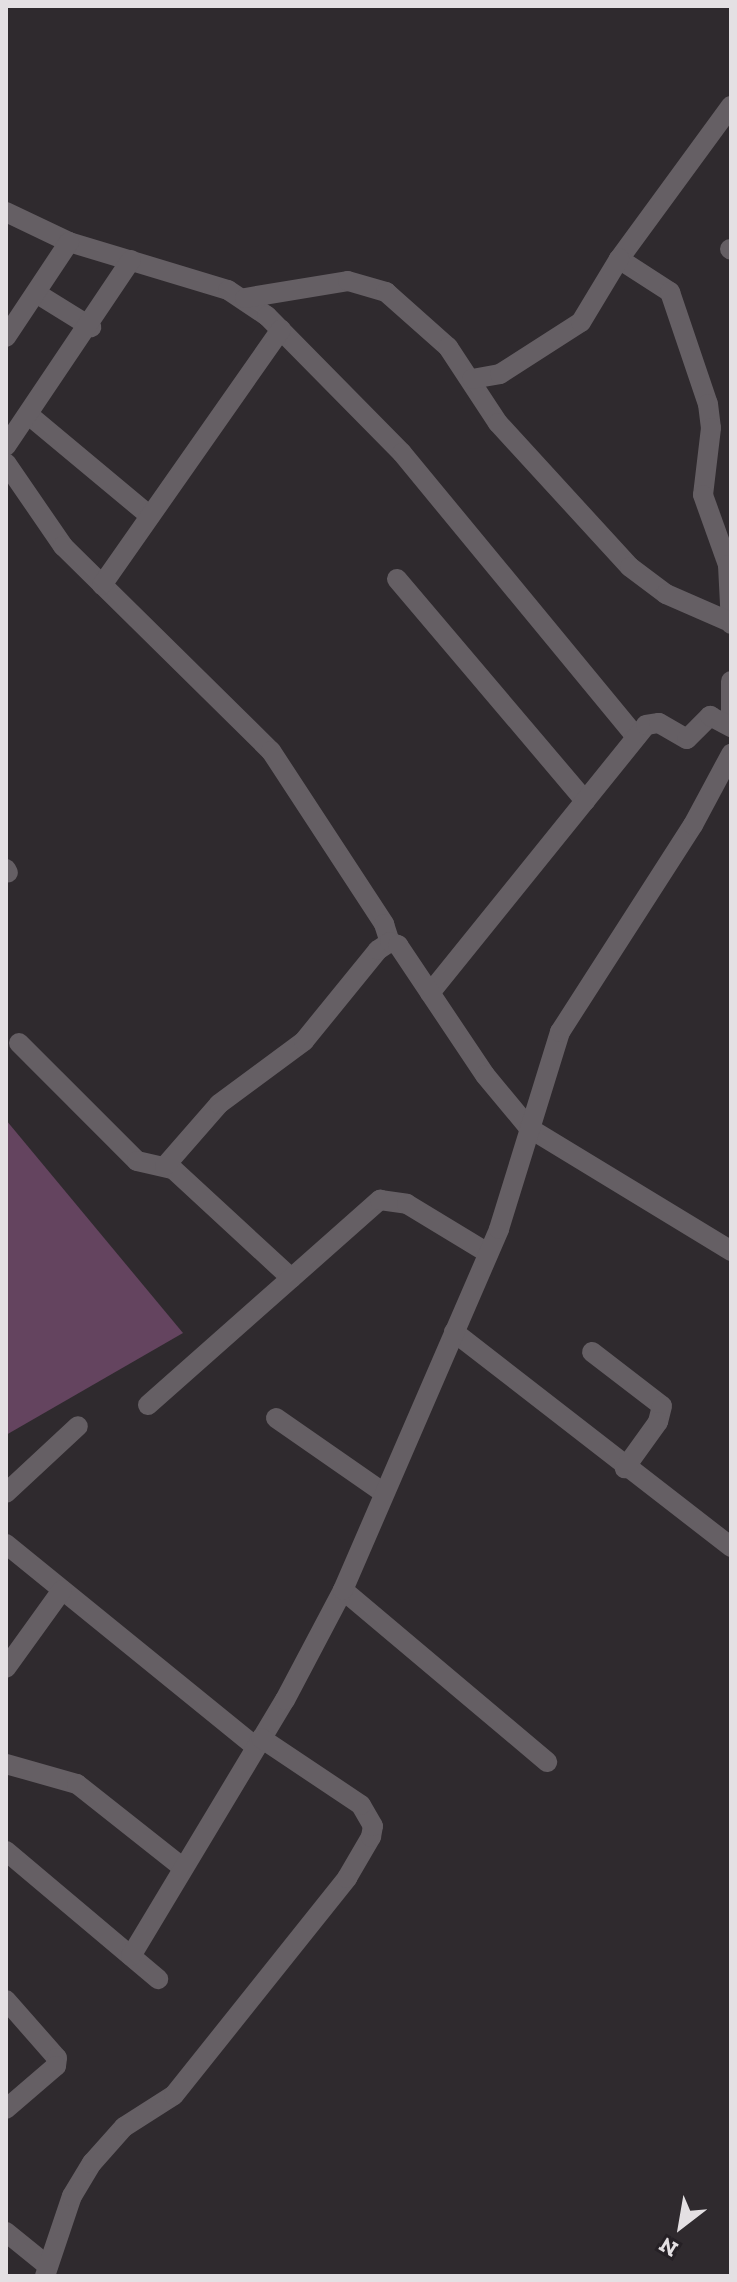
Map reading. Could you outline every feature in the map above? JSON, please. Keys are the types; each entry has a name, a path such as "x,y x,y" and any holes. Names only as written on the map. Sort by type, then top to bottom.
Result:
{"street":[{"path":"472,379 500,374 581,322 619,259 731,106"},
{"path":"6,212 69,242 245,298 281,329 402,453 636,737"},
{"path":"6,337 69,242"},
{"path":"245,298 334,282 375,287 425,324 472,379 498,423 630,567 666,594 730,623 728,565 703,495 711,428 708,404 670,292 619,259"},
{"path":"6,446 91,327 131,260"},
{"path":"36,293 91,327"},
{"path":"102,585 281,329"},
{"path":"30,416 150,516"},
{"path":"6,463 53,534 271,751 376,912 390,942 398,945 485,1075 529,1128 731,1251"},
{"path":"397,579 585,801"},
{"path":"731,681 731,714"},
{"path":"430,993 652,721 687,739 710,716 731,727"},
{"path":"131,1956 258,1742 343,1590 488,1253 560,1032 693,825 731,754"},
{"path":"165,1166 219,1104 304,1041 378,950 390,942"},
{"path":"19,1043 137,1161 165,1166 291,1278"},
{"path":"148,1405 372,1205 389,1198 488,1253"},
{"path":"454,1332 625,1468 731,1547"},
{"path":"592,1352 662,1406 658,1422 625,1468"},
{"path":"276,1418 384,1493"},
{"path":"6,1493 78,1426"},
{"path":"6,1544 258,1742 361,1805 373,1826 371,1837 347,1878 174,2095 124,2127 92,2163 72,2196 46,2271 6,2232"},
{"path":"6,1668 62,1590"},
{"path":"343,1590 547,1762"},
{"path":"6,1764 77,1784 182,1867"},
{"path":"6,1851 158,1979"},
{"path":"6,2000 57,2058 56,2066 6,2109"}],"shaded area":[{"path":"6,1120 183,1333 6,1435"}]}
